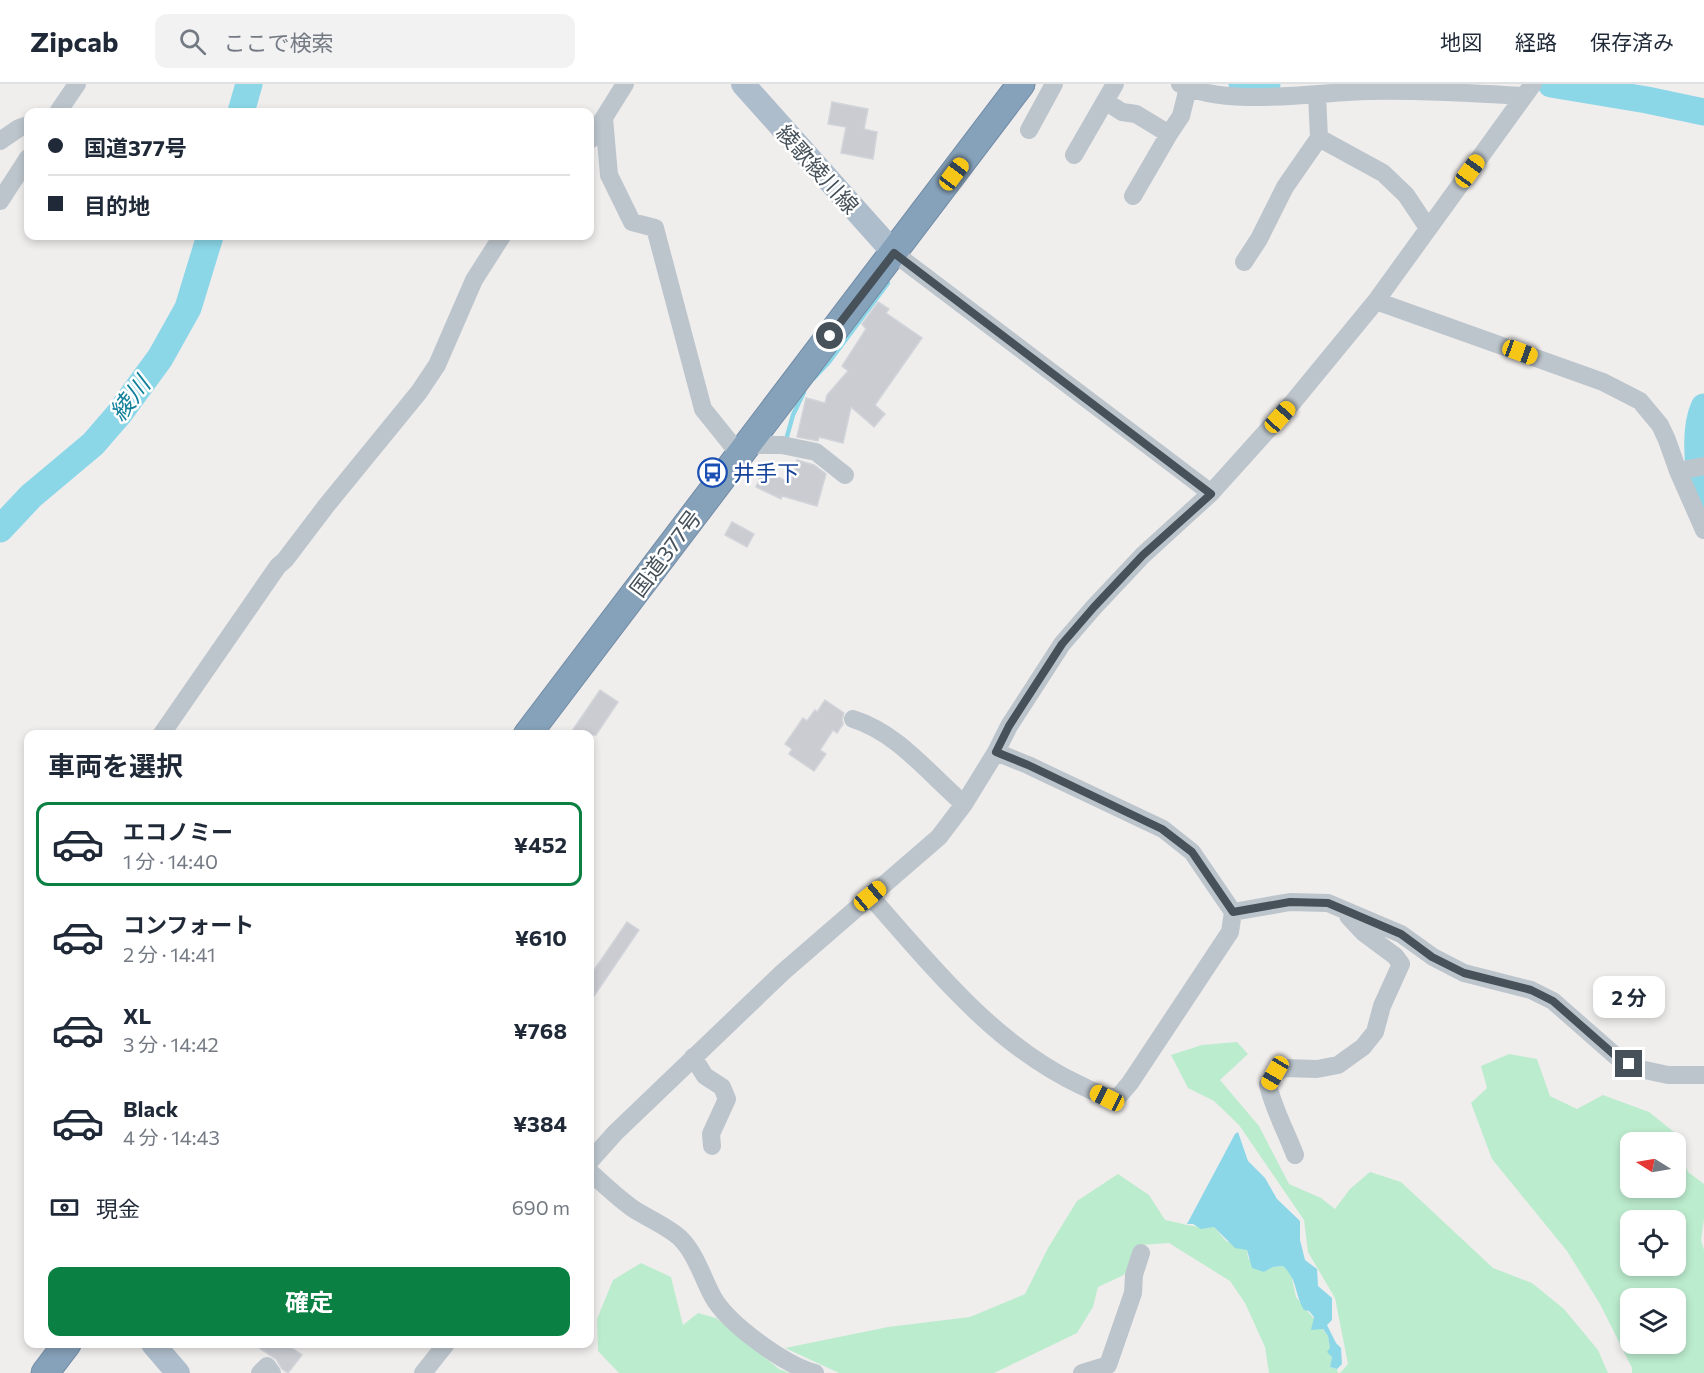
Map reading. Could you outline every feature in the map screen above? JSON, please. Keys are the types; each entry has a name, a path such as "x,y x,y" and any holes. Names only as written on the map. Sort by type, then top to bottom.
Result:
{"highway":[{"name":"国道377号","path":"531,730 1022,84"},
{"path":"45,1373 65,1348"}],"main road":[{"name":"綾歌綾川線","path":"743,84 894,253"},
{"path":"156,1348 178,1373"}],"street":[{"path":"61,108 77,84"},
{"path":"594,133 625,84"},
{"path":"1029,130 1054,84"},
{"path":"1074,155 1114,84"},
{"path":"1133,196 1181,116 1184,86 1237,98 1368,91 1530,88"},
{"path":"594,1157 615,1133 783,972 939,837 964,804 1009,726 1062,644 1143,555 1211,494 1293,402 1376,301 1530,88"},
{"path":"1244,262 1259,239 1285,187 1319,138 1317,94"},
{"path":"1105,101 1122,111 1136,114 1169,134"},
{"path":"603,118 609,175 632,222 655,228 703,409 744,450 782,445 816,452 845,475"},
{"path":"0,141 24,126"},
{"path":"1319,138 1383,173 1406,195 1428,228"},
{"path":"0,201 24,164"},
{"path":"164,730 278,566 419,392 437,365 474,280 499,240"},
{"path":"894,253 1211,494"},
{"path":"1376,301 1603,382 1640,400 1660,425 1689,469 1704,530"},
{"path":"853,719 863,722 907,750 937,781 964,804"},
{"path":"870,896 936,970 982,1017 1029,1057 1107,1098 1118,1097 1130,1083 1230,932 1233,912 1192,852 1162,829 996,752"},
{"path":"1233,912 1290,902 1328,903 1401,934 1432,957 1464,973 1531,990 1553,1001 1618,1058 1640,1069 1668,1075 1704,1075"},
{"path":"1295,1155 1273,1105 1268,1085 1275,1073 1285,1068 1317,1069 1338,1065 1363,1047 1375,1032 1382,1006 1401,964 1395,956 1364,933 1341,909"},
{"path":"693,1057 705,1076 722,1087 727,1099 711,1134 712,1146"},
{"path":"594,1175 631,1207 679,1238 692,1252 714,1300 762,1346 806,1371 815,1373"},
{"path":"1082,1373 1108,1365 1133,1293 1134,1275 1141,1253"},
{"path":"423,1373 443,1348"}],"green space":[{"path":"1237,1042 1248,1054 1220,1080 1259,1126 1289,1184 1321,1198 1335,1209 1350,1189 1370,1172 1401,1182 1493,1268 1532,1283 1564,1309 1598,1350 1608,1373 1340,1373 1348,1364 1335,1298 1308,1252 1304,1220 1239,1125 1214,1101 1188,1088 1171,1055 1202,1045"},
{"path":"1509,1054 1537,1059 1550,1096 1577,1109 1603,1095 1649,1112 1674,1132 1620,1132 1620,1198 1686,1198 1686,1166 1688,1172 1704,1184 1704,1219 1701,1240 1704,1250 1704,1373 1632,1373 1625,1354 1686,1354 1686,1288 1620,1288 1620,1344 1600,1304 1567,1251 1492,1159 1471,1103 1487,1088 1481,1066"},
{"path":"1118,1174 1149,1195 1165,1220 1214,1227 1226,1241 1247,1250 1248,1258 1264,1272 1273,1267 1283,1266 1291,1274 1296,1297 1328,1336 1332,1357 1330,1367 1337,1369 1338,1373 1269,1373 1265,1347 1245,1303 1230,1281 1169,1243 1140,1245 1124,1275 1098,1287 1093,1307 1077,1333 994,1373 839,1373 785,1348 888,1327 970,1317 1025,1294 1048,1248 1077,1201"},
{"path":"641,1263 671,1277 683,1325 698,1313 716,1318 779,1369 790,1373 619,1373 598,1351 597,1319 613,1280"}],"water":[{"path":"1238,1132 1248,1161 1265,1178 1277,1199 1300,1221 1300,1240 1305,1260 1317,1269 1318,1286 1332,1298 1332,1320 1327,1325 1341,1348 1342,1364 1337,1369 1330,1367 1332,1357 1327,1352 1330,1348 1328,1336 1323,1329 1311,1330 1314,1317 1309,1311 1304,1310 1294,1282 1283,1266 1273,1267 1264,1272 1252,1268 1247,1250 1235,1248 1214,1227 1201,1229 1193,1224 1187,1224"}],"building":[{"path":"832,102 868,109 864,129 877,132 873,159 841,153 846,127 828,124"},
{"path":"878,302 889,309 886,313 922,338 875,405 885,414 874,427 851,407 843,443 819,437 818,441 797,437 806,398 825,403 827,395 848,371 842,366 866,329 862,324"},
{"path":"797,460 814,465 826,474 817,506 782,496 781,499 756,487 764,470 790,483"},
{"path":"732,522 754,534 747,547 725,535"},
{"path":"600,690 618,702 596,735 594,735 594,730 573,730"},
{"path":"825,700 844,713 843,724 837,733 833,730 820,750 826,754 814,771 789,754 792,749 785,744 803,718 807,721"},
{"path":"627,922 639,930 594,996 594,970"},
{"path":"259,1348 292,1348 302,1355 288,1373 282,1369 276,1359"}],"waterway":[{"name":"綾川","path":"242,108 249,84"},
{"path":"1242,84 1267,84"},
{"path":"1551,84 1704,112"},
{"name":"綾川","path":"0,529 31,496 93,444 119,414 160,358 188,308 209,240"},
{"path":"814,378 829,362 888,283"},
{"path":"786,440 793,415 804,392"},
{"path":"1704,407 1698,440 1704,501"}],"place":[{"name":"井手下","path":"712,472"}],"route":[{"path":"830,336 894,253 1211,494 1143,555 1062,644 1009,726 996,752 1162,829 1192,852 1233,912 1290,902 1328,903 1401,934 1432,957 1464,973 1531,990 1553,1001 1618,1058 1629,1064"}]}
